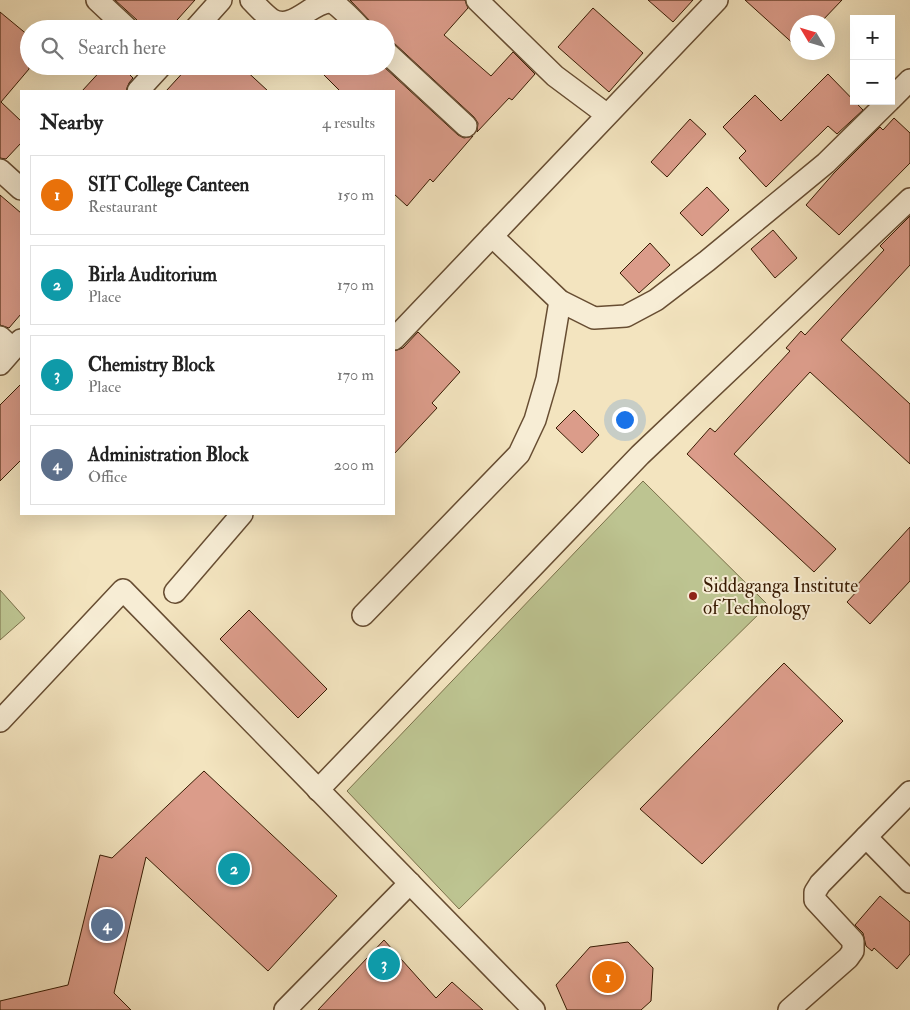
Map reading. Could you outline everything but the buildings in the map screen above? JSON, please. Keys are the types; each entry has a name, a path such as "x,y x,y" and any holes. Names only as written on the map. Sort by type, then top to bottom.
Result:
{"street":[{"path":"97,0 118,20"},
{"path":"203,20 221,0"},
{"path":"251,0 274,20"},
{"path":"477,0 555,76 606,114"},
{"path":"395,338 606,114 717,0"},
{"path":"290,20 324,2 333,2 352,20"},
{"path":"395,60 466,126"},
{"path":"139,90 153,75"},
{"path":"895,95 910,80"},
{"path":"492,236 560,301 594,318 626,316 656,300 707,261 826,162 885,105"},
{"path":"0,170 20,188"},
{"path":"318,790 640,455 910,199"},
{"path":"363,615 519,454 535,420 547,379 560,301"},
{"path":"175,592 241,515"},
{"path":"0,721 123,590 534,1010"},
{"path":"789,1010 848,958 853,951 853,941 815,900 815,892 820,884 910,792"},
{"path":"866,837 910,882"},
{"path":"285,1010 410,883"}],"green space":[{"path":"643,481 768,605 459,909 347,791"},
{"path":"0,590 25,618 0,640"}],"place":[{"name":"Siddaganga Institute of Technology","path":"693,596"},
{"name":"Birla Auditorium","path":"234,869"},
{"name":"Administration Block","path":"107,925"},
{"name":"Chemistry Block","path":"384,964"},
{"name":"SIT College Canteen","path":"608,977"}]}
